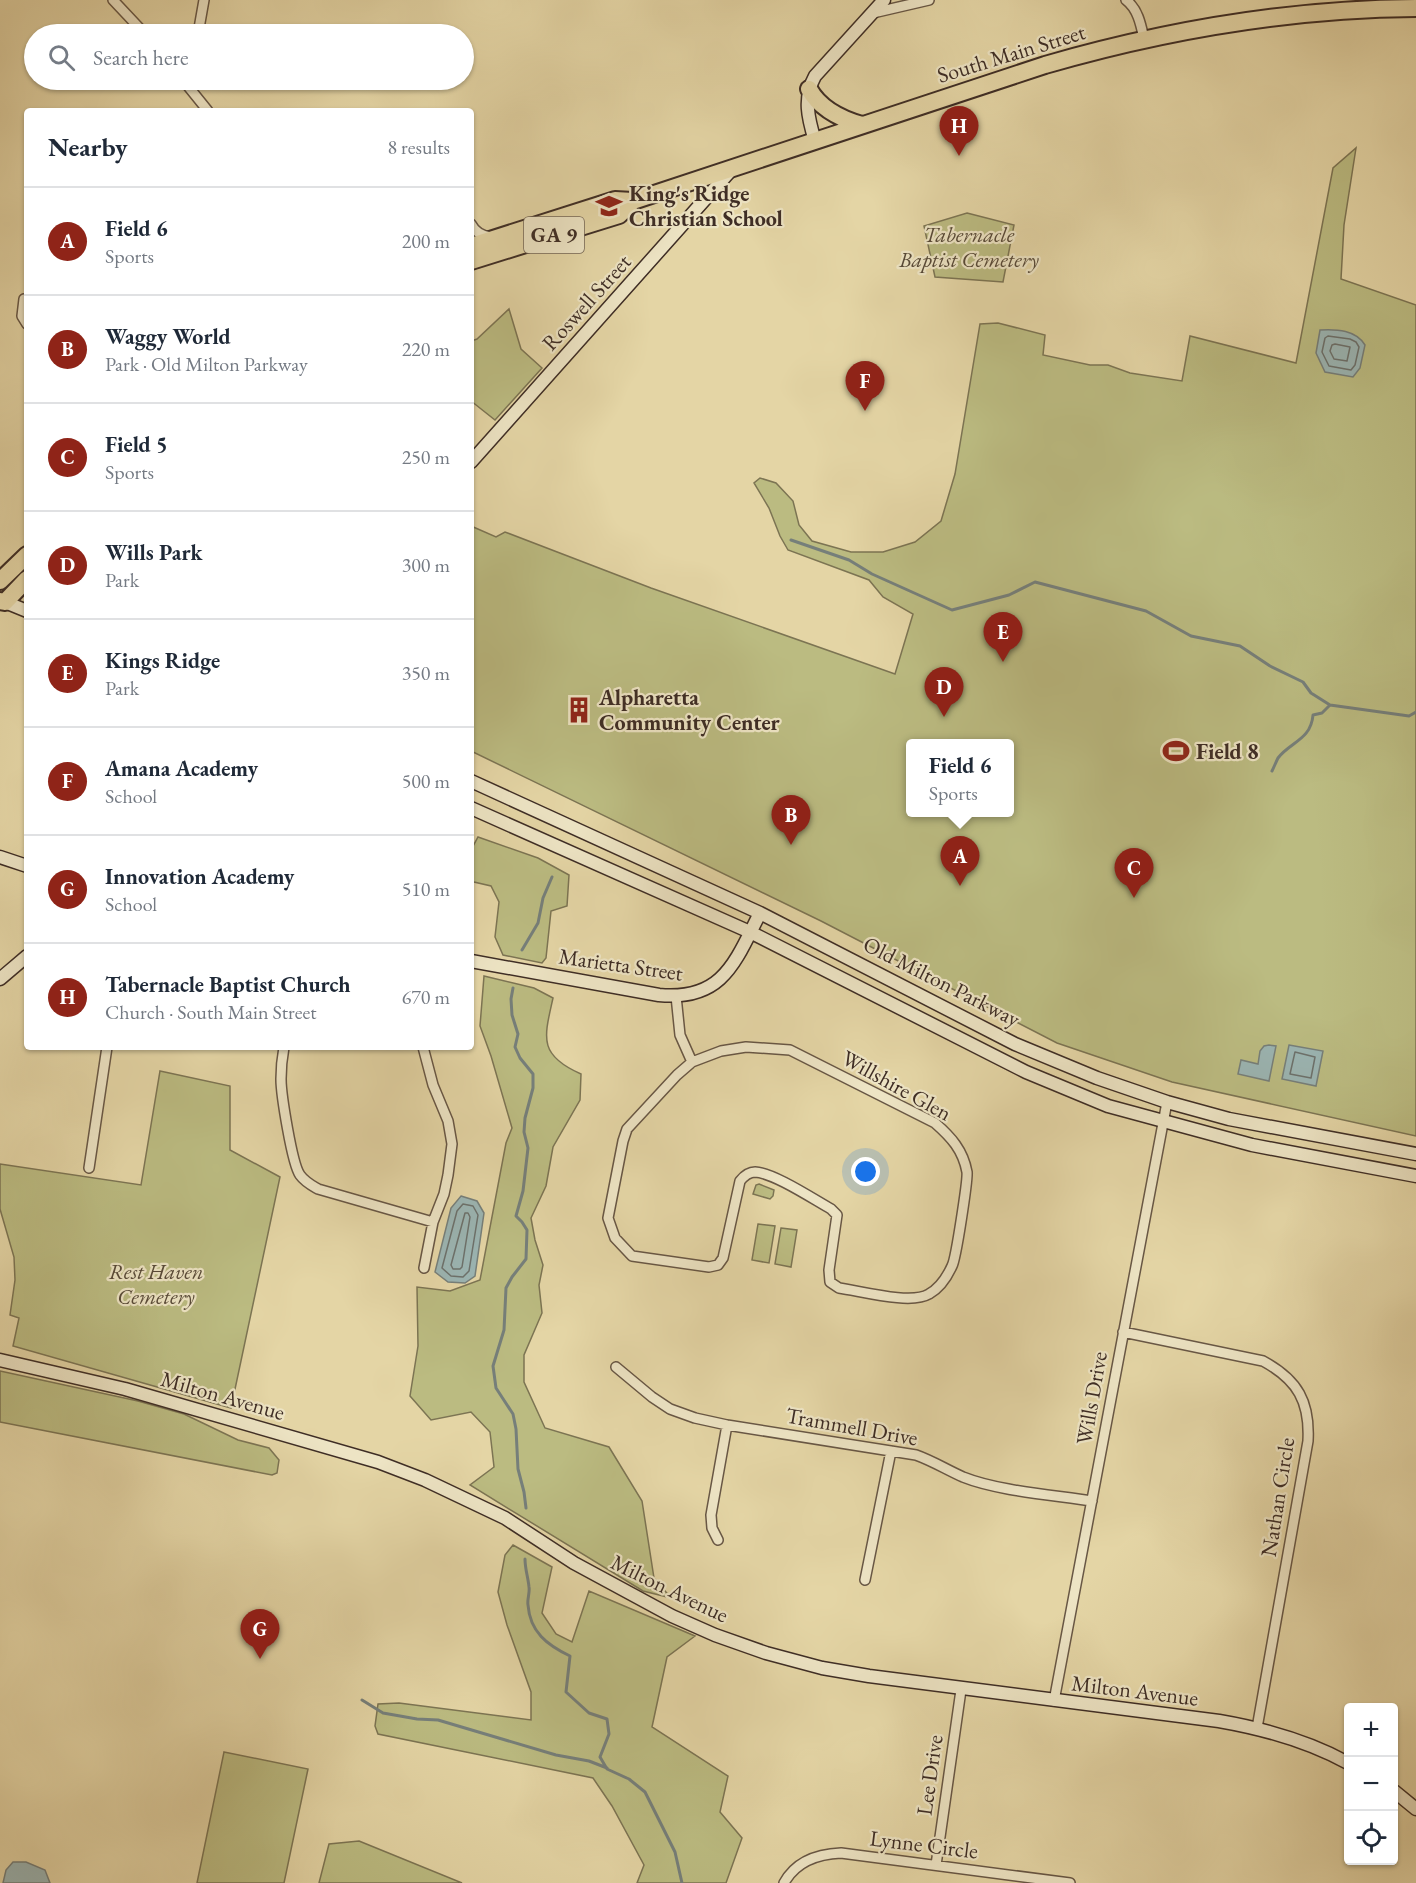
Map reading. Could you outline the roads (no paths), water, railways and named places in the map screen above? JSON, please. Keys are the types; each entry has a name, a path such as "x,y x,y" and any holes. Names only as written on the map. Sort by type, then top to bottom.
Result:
{"highway":[{"name":"South Main Street","path":"474,245 615,200 633,201 1045,65 1144,39 1237,21 1353,10 1416,8"},
{"path":"809,89 815,100 830,111 845,120 862,125"},
{"name":"South Main Street","path":"474,260 619,215 633,201"},
{"path":"3,574 24,557"},
{"path":"3,574 24,578"},
{"path":"3,602 24,582"}],"street":[{"path":"113,0 135,24"},
{"path":"200,24 204,0"},
{"path":"815,141 807,100 815,76 884,0"},
{"path":"873,13 929,0"},
{"path":"1126,0 1139,19 1144,39"},
{"path":"192,90 206,108"},
{"name":"Roswell Street","path":"474,459 732,169"},
{"path":"474,229 481,235 497,238"},
{"path":"24,299 22,316 24,319"},
{"path":"3,602 24,610"},
{"name":"Old Milton Parkway","path":"474,782 760,913 1016,1044 1097,1078 1167,1102 1229,1119 1416,1154"},
{"name":"Old Milton Parkway","path":"474,809 750,932 1026,1072 1107,1106 1163,1123 1252,1145 1416,1176"},
{"path":"0,857 24,865"},
{"name":"Marietta Street","path":"474,962 659,995 676,996 696,993 719,980 730,967 760,913"},
{"path":"0,979 24,959"},
{"path":"676,996 680,1035 692,1062"},
{"name":"Willshire Glen","path":"746,1047 790,1050 935,1124 950,1136 961,1151 968,1174 954,1264 943,1282 928,1295 912,1299 839,1288 830,1282 829,1270 837,1215 831,1209 767,1174 753,1172 745,1175 740,1181 723,1258 718,1265 708,1267 632,1256 615,1238 608,1218 625,1135 634,1121 692,1062 721,1051 746,1047"},
{"path":"89,1168 107,1050"},
{"path":"284,1050 281,1082 300,1176 309,1185 318,1189 433,1222"},
{"path":"424,1050 428,1071 448,1121 452,1144 444,1194 433,1222 424,1268"},
{"name":"Wills Drive","path":"1054,1701 1167,1102"},
{"name":"Nathan Circle","path":"1123,1332 1263,1361 1278,1369 1289,1379 1299,1391 1305,1406 1309,1424 1308,1441 1257,1728"},
{"name":"Milton Avenue","path":"0,1360 184,1405 378,1462 425,1480 505,1518 574,1563 661,1611 715,1635 766,1653 834,1670 961,1690 1219,1721 1257,1728 1296,1739 1344,1761"},
{"name":"Trammell Drive","path":"616,1367 670,1409 727,1425 891,1451 930,1460 963,1477 992,1485 1092,1501"},
{"path":"718,1540 712,1528 711,1515 727,1425"},
{"path":"866,1580 891,1451"},
{"name":"Lee Drive","path":"936,1865 961,1690"},
{"path":"1398,1794 1416,1809"},
{"name":"Lynne Circle","path":"784,1883 799,1866 810,1858 825,1853 841,1853 1070,1883"}],"water":[{"path":"1320,330 1339,330 1351,333 1365,345 1360,368 1353,377 1325,372 1316,353"},
{"path":"1289,1045 1323,1051 1316,1086 1282,1079"},
{"path":"1264,1046 1276,1046 1269,1081 1238,1074 1241,1060 1258,1064 1260,1051"},
{"path":"461,1196 477,1201 484,1213 475,1276 465,1283 448,1282 435,1272 451,1208"},
{"path":"13,1862 26,1862 45,1870 50,1883 3,1883 6,1870"}],"waterway":[{"path":"791,540 849,560 872,574 952,610 1009,595 1035,582 1146,611 1191,636 1240,646 1270,666 1303,682 1311,693 1330,705 1409,716 1416,712"},
{"path":"1272,771 1278,758 1308,730 1313,715 1322,713 1330,705"},
{"path":"522,950 538,923 543,898 552,877"},
{"path":"513,988 512,1015 518,1034 515,1047 520,1058 533,1074 533,1088 525,1118 524,1132 528,1148 523,1191 516,1216 527,1230 526,1259 506,1288 504,1330 493,1366 496,1388 513,1414 518,1469 526,1508"},
{"path":"525,1559 529,1589 528,1605 532,1623 547,1642 570,1656 566,1692 589,1713 607,1719 609,1734 600,1757 607,1769 629,1779 645,1792 675,1852 682,1883"},
{"path":"362,1700 383,1713 438,1720 556,1755 589,1761 607,1768"}],"place":[{"name":"Tabernacle Baptist Church","path":"959,156"},
{"name":"King's Ridge Christian School","path":"609,206"},
{"name":"Amana Academy","path":"865,411"},
{"name":"Kings Ridge","path":"1003,662"},
{"name":"Alpharetta Community Center","path":"579,710"},
{"name":"Wills Park","path":"944,717"},
{"name":"Field 8","path":"1176,751"},
{"name":"Waggy World","path":"791,845"},
{"name":"Field 6","path":"960,886"},
{"name":"Field 5","path":"1134,898"},
{"name":"Innovation Academy","path":"260,1659"}],"park label":[{"name":"Tabernacle Baptist Cemetery","path":"969,246"},
{"name":"Rest Haven Cemetery","path":"156,1284"}]}
